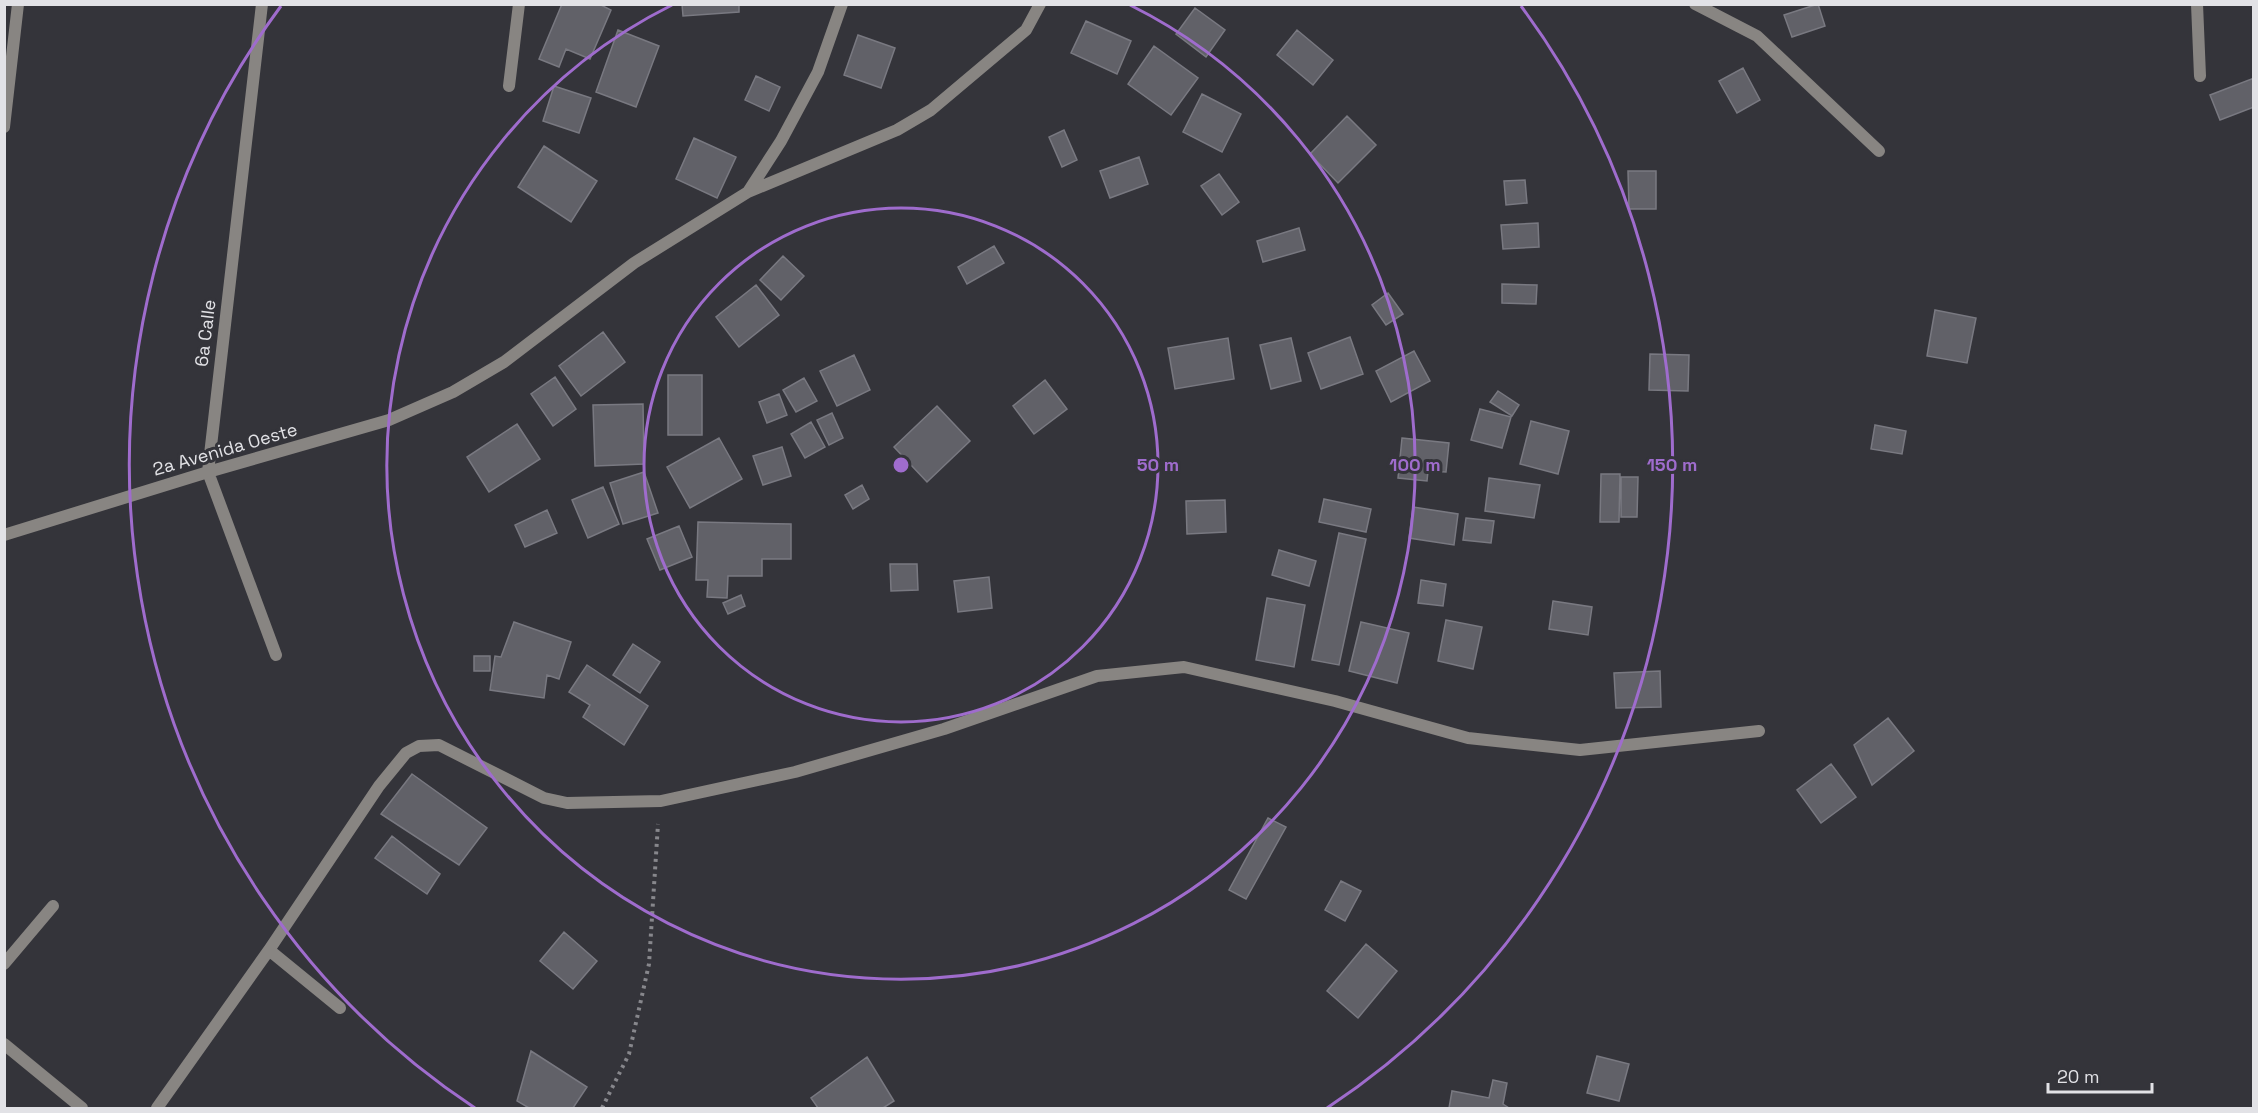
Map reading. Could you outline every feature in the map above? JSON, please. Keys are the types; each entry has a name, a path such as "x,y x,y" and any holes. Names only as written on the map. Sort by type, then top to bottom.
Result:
{"street":[{"path":"4,127 18,4"},
{"name":"6a Calle","path":"262,4 208,471 276,655"},
{"path":"508,86 519,4"},
{"path":"748,192 781,141 818,72 842,4"},
{"name":"2a Avenida Oeste","path":"4,535 208,471 389,420 453,392 504,362 634,262 748,192 897,130 932,110 1026,30 1040,4"},
{"path":"1695,4 1757,36 1879,151"},
{"path":"2197,4 2200,75"},
{"path":"157,1108 269,950 379,786 406,753 419,746 439,745 544,798 567,803 661,801 795,772 944,729 1097,676 1184,667 1335,701 1468,738 1580,750 1759,731"},
{"path":"4,964 53,906"},
{"path":"269,950 340,1008"},
{"path":"4,1044 82,1108"}],"path":[{"path":"602,1108 629,1054 649,964 653,877 661,801"}],"building":[{"path":"562,4 599,4 611,10 590,59 566,49 559,67 539,59"},
{"path":"682,4 739,4 739,12 683,16"},
{"path":"1818,4 1825,26 1792,37 1784,15"},
{"path":"1195,8 1225,30 1206,57 1176,34"},
{"path":"1086,21 1131,41 1117,74 1071,53"},
{"path":"618,30 659,46 636,107 596,92"},
{"path":"1297,30 1333,60 1313,85 1277,55"},
{"path":"858,35 895,48 881,88 844,75"},
{"path":"1154,46 1198,78 1171,115 1128,84"},
{"path":"1743,68 1760,100 1737,113 1719,81"},
{"path":"756,76 780,87 769,111 745,100"},
{"path":"2254,78 2254,107 2220,120 2210,95"},
{"path":"554,86 591,98 579,133 543,121"},
{"path":"1202,94 1241,114 1222,152 1183,132"},
{"path":"1347,116 1376,145 1338,183 1310,154"},
{"path":"1064,130 1077,160 1062,167 1049,137"},
{"path":"694,138 736,157 717,198 676,179"},
{"path":"544,146 597,181 571,222 518,187"},
{"path":"1139,157 1148,184 1110,198 1100,171"},
{"path":"1628,171 1656,171 1656,209 1629,209"},
{"path":"1219,174 1239,202 1222,215 1201,186"},
{"path":"1525,180 1527,203 1506,205 1504,181"},
{"path":"1538,223 1539,247 1503,249 1501,225"},
{"path":"1299,228 1305,250 1263,262 1257,241"},
{"path":"994,246 1004,263 967,284 958,267"},
{"path":"783,256 804,276 781,300 760,280"},
{"path":"1502,284 1537,285 1536,304 1502,303"},
{"path":"756,285 779,315 739,347 716,317"},
{"path":"1388,293 1403,314 1386,325 1372,305"},
{"path":"1935,310 1976,318 1967,363 1927,356"},
{"path":"603,332 625,362 581,396 559,366"},
{"path":"1350,337 1363,374 1321,389 1308,353"},
{"path":"1228,338 1234,379 1175,389 1168,348"},
{"path":"1291,338 1301,381 1271,389 1260,345"},
{"path":"1414,351 1430,381 1391,402 1376,371"},
{"path":"1650,354 1689,355 1688,391 1649,390"},
{"path":"854,355 870,390 837,406 820,371"},
{"path":"668,375 702,375 702,435 668,435"},
{"path":"555,377 576,409 553,426 531,394"},
{"path":"804,378 817,401 796,412 783,390"},
{"path":"1045,380 1067,409 1034,434 1013,406"},
{"path":"1498,391 1519,405 1512,416 1490,402"},
{"path":"779,394 787,415 767,423 759,402"},
{"path":"643,404 644,464 595,466 593,405"},
{"path":"937,406 970,441 927,482 894,447"},
{"path":"1480,409 1511,417 1502,448 1471,440"},
{"path":"832,413 843,438 829,445 817,420"},
{"path":"1531,421 1569,431 1558,474 1520,464"},
{"path":"811,422 825,447 805,458 791,434"},
{"path":"517,424 540,459 489,492 467,457"},
{"path":"1875,425 1906,431 1902,454 1871,449"},
{"path":"719,438 742,479 690,508 667,467"},
{"path":"1402,438 1449,443 1446,472 1428,471 1427,481 1398,478"},
{"path":"782,447 791,476 763,485 753,456"},
{"path":"644,472 658,513 623,524 610,483"},
{"path":"1601,474 1620,474 1619,522 1600,522"},
{"path":"1621,477 1638,477 1637,517 1621,517"},
{"path":"1489,478 1540,485 1534,518 1485,511"},
{"path":"862,485 869,499 853,509 845,495"},
{"path":"603,487 619,524 588,538 572,500"},
{"path":"1324,499 1371,509 1366,532 1319,522"},
{"path":"1225,500 1226,532 1187,534 1186,501"},
{"path":"1413,507 1458,514 1454,545 1409,538"},
{"path":"547,510 557,533 525,547 515,525"},
{"path":"1466,518 1494,521 1491,543 1463,540"},
{"path":"698,522 791,524 791,559 762,559 762,576 728,576 727,598 707,597 708,580 696,580"},
{"path":"679,526 692,557 660,570 647,539"},
{"path":"1339,533 1366,539 1339,665 1312,660"},
{"path":"1279,550 1316,561 1309,586 1272,575"},
{"path":"890,564 917,564 918,590 891,591"},
{"path":"989,577 992,608 958,612 954,581"},
{"path":"1421,580 1446,584 1443,606 1418,603"},
{"path":"741,595 745,606 728,614 723,603"},
{"path":"1267,598 1305,605 1294,667 1256,660"},
{"path":"1553,601 1592,607 1588,635 1549,629"},
{"path":"1446,620 1482,627 1473,669 1438,661"},
{"path":"514,622 571,642 559,679 547,675 544,698 490,690 495,656 501,657"},
{"path":"1361,622 1409,633 1397,683 1349,671"},
{"path":"633,644 660,662 640,693 613,675"},
{"path":"474,656 490,656 490,671 474,671"},
{"path":"587,665 648,706 624,745 583,717 590,705 569,692"},
{"path":"1660,671 1661,707 1616,708 1614,673"},
{"path":"1888,718 1914,751 1872,785 1854,745"},
{"path":"1831,764 1856,797 1821,823 1797,790"},
{"path":"412,774 487,828 459,865 381,814"},
{"path":"1268,818 1286,827 1246,899 1229,890"},
{"path":"392,836 440,874 427,894 375,858"},
{"path":"1341,881 1361,891 1345,921 1325,910"},
{"path":"564,932 597,961 573,989 540,961"},
{"path":"1366,944 1397,971 1358,1018 1327,991"},
{"path":"531,1051 587,1087 573,1108 529,1108 517,1101"},
{"path":"1597,1056 1629,1064 1619,1101 1587,1093"},
{"path":"867,1057 894,1101 883,1108 818,1108 811,1098"},
{"path":"1493,1080 1507,1083 1503,1104 1509,1108 1449,1108 1452,1091 1489,1098"}]}
